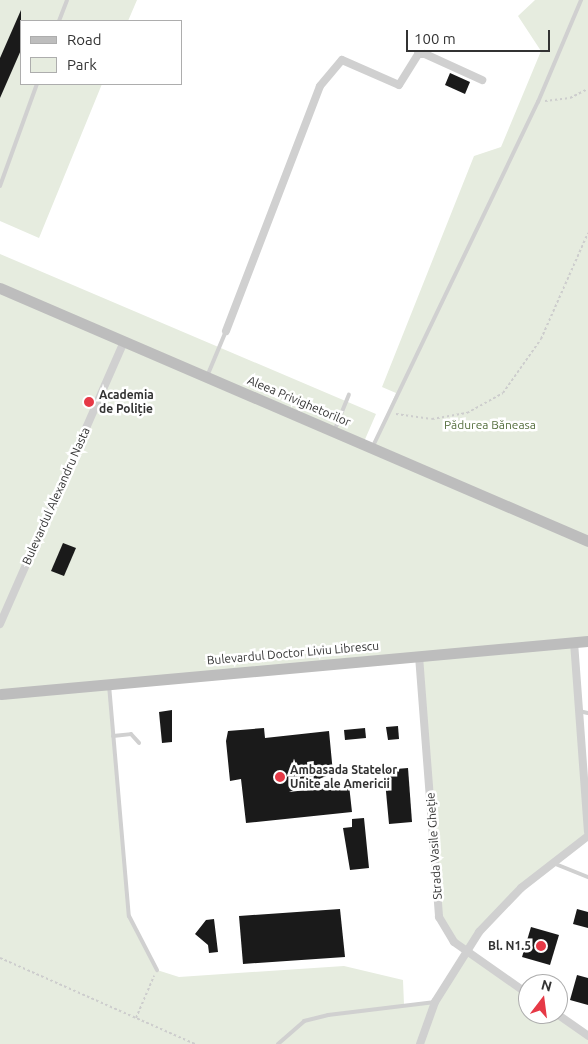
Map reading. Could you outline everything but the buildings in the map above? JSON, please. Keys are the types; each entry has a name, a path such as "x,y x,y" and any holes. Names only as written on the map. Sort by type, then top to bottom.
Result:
{"street":[{"path":"226,331 320,86 342,60 399,85 418,54 425,54 482,80"},
{"name":"Aleea Privighetorilor","path":"0,288 588,541"},
{"name":"Bulevardul Alexandru Nasta","path":"0,624 124,341"},
{"name":"Bulevardul Doctor Liviu Librescu","path":"0,693 588,641"},
{"path":"574,642 588,831"},
{"name":"Strada Vasile Gheție","path":"419,656 439,917 445,933 464,951 518,987"},
{"path":"420,1044 435,1002 464,951 495,912 551,862 588,836"},
{"path":"568,1022 588,1036"}],"lane":[{"path":"59,20 67,0"},
{"path":"372,448 538,102 581,0"},
{"path":"0,186 37,85"},
{"path":"207,376 226,331"},
{"path":"334,431 349,395"},
{"path":"109,683 129,916 157,970"},
{"path":"579,711 588,713"},
{"path":"113,736 131,734 139,743"},
{"path":"551,862 588,876"},
{"path":"278,1044 304,1021 328,1014 435,1002"}],"path":[{"path":"538,102 570,98 588,89"},
{"path":"389,412 432,419 467,413 503,394 541,339 588,233"},
{"path":"0,958 195,1044"},
{"path":"136,1018 157,970"}],"green space":[{"path":"0,0 137,0 128,20 20,20 20,85 102,85 39,238 0,221"},
{"name":"Pădurea Băneasa","path":"535,0 588,0 588,641 574,642 588,836 551,862 465,951 518,987 518,1024 568,1024 568,1022 588,1036 588,1044 0,1044 0,254 376,414 363,444 372,448 396,393 382,387 474,156 501,147 541,51 518,16","holes":["419,656 439,917 464,951 435,1002 404,1005 403,980 344,966 179,977 157,970 129,916 109,683"]}],"place":[{"name":"Academia de Poliție","path":"89,402"},
{"name":"Ambasada Statelor Unite ale Americii","path":"280,777"},
{"name":"Bl. N1.5","path":"541,946"}]}
